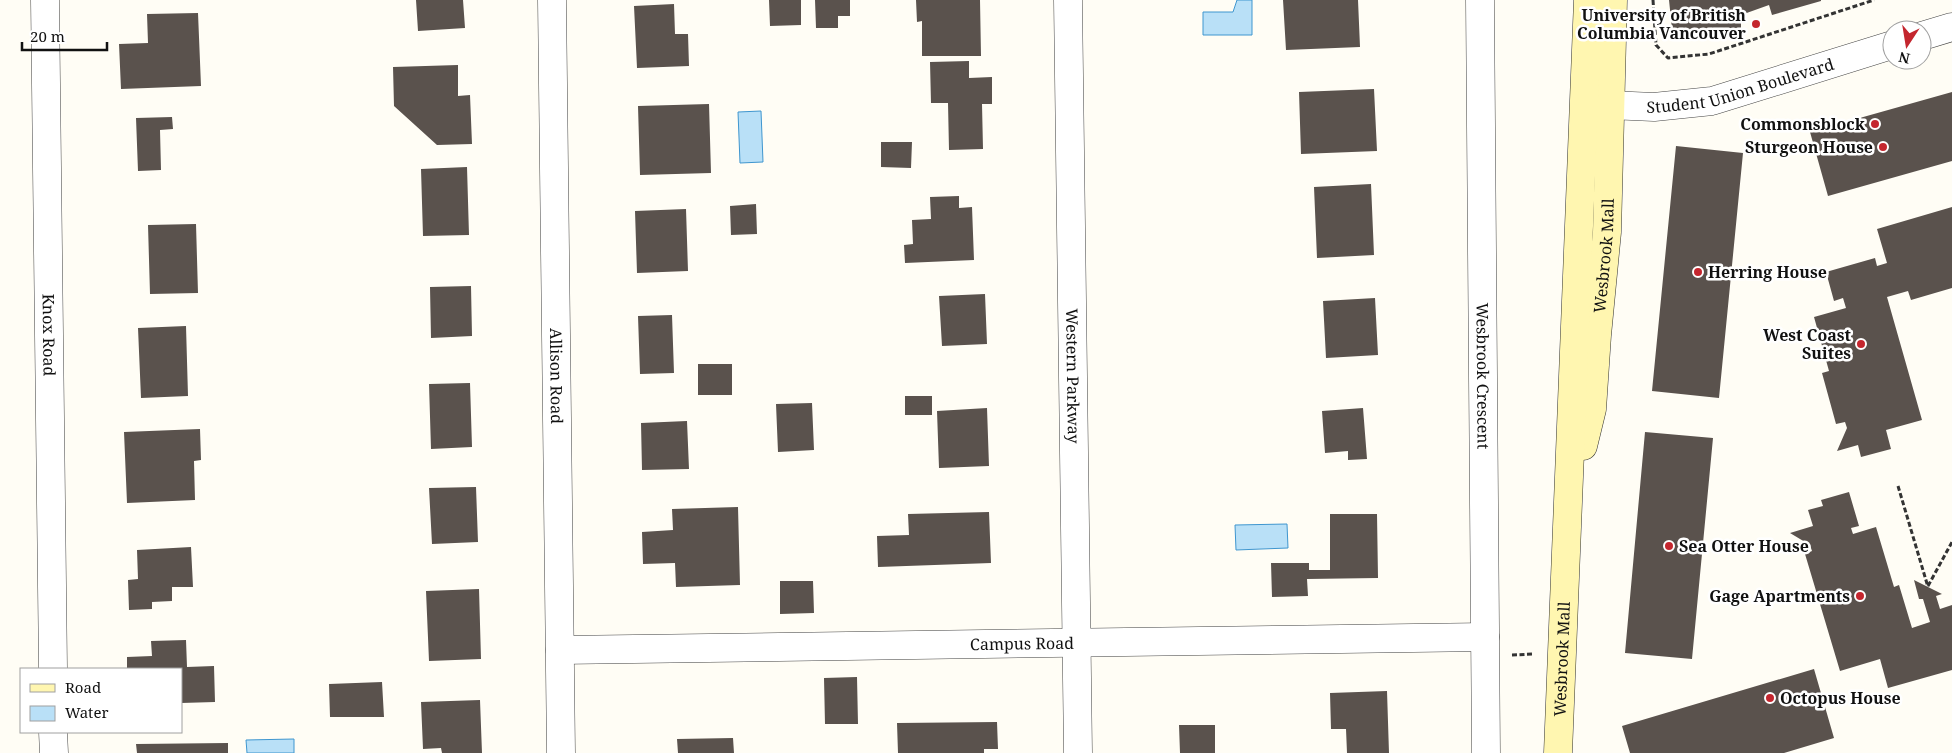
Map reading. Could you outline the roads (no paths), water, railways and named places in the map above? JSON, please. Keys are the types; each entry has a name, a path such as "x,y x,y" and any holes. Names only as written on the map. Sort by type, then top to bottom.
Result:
{"main road":[{"name":"Wesbrook Mall","path":"1558,753 1588,0"},
{"name":"Wesbrook Mall","path":"1569,506 1592,409 1596,336 1607,232 1613,0"}],"street":[{"name":"Knox Road","path":"45,0 53,668"},
{"name":"Allison Road","path":"552,0 561,753"},
{"name":"Western Parkway","path":"1068,0 1078,753"},
{"name":"Wesbrook Crescent","path":"1480,0 1486,753"},
{"path":"1932,33 1952,27"},
{"name":"Student Union Boulevard","path":"1584,104 1654,106 1712,101 1882,48"},
{"name":"Campus Road","path":"560,650 1076,641 1485,637"},
{"path":"53,733 54,753"}],"water":[{"path":"1237,0 1252,0 1252,35 1203,35 1203,12 1233,12"},
{"path":"761,111 763,162 740,163 738,112"},
{"path":"1287,524 1288,548 1236,550 1235,525"},
{"path":"294,739 294,753 247,753 246,740"}],"place":[{"name":"University of British Columbia Vancouver","path":"1756,24"},
{"name":"Commonsblock","path":"1875,124"},
{"name":"Sturgeon House","path":"1883,147"},
{"name":"Herring House","path":"1698,272"},
{"name":"West Coast Suites","path":"1861,344"},
{"name":"Sea Otter House","path":"1669,546"},
{"name":"Gage Apartments","path":"1860,596"},
{"name":"Octopus House","path":"1770,698"}]}
